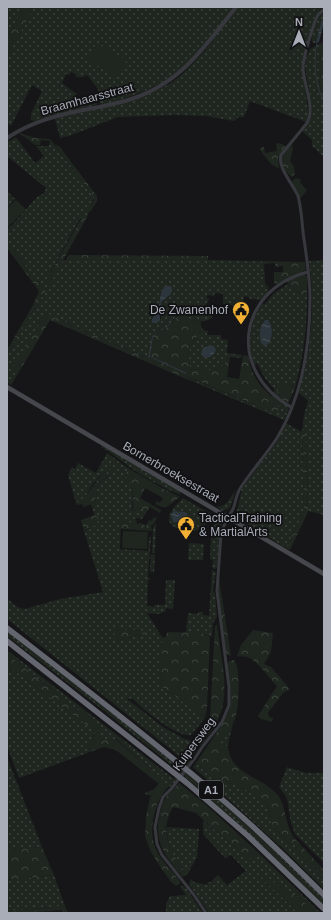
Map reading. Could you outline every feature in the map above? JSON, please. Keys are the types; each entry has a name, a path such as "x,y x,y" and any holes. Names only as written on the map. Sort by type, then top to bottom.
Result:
{"highway":[{"name":"A1","path":"7,628 91,693 219,797 285,856 324,896"},
{"name":"A1","path":"7,641 188,783 253,841 324,909"}],"main road":[{"name":"Bornerbroeksestraat","path":"7,388 324,574"}],"street":[{"name":"Braamhaarsstraat","path":"7,138 32,124 46,119 125,101 165,83 175,77 198,55 236,7"},
{"name":"Kuipersweg","path":"206,913 194,895 168,864 157,844 155,827 159,808 164,797 222,722 228,705 228,686 217,591 221,534 228,517 234,508 238,491 276,439 291,407 303,371 308,344 310,306 308,272 299,199 281,166 280,160 281,155 310,118 304,64 315,21 324,9"},
{"path":"291,407 269,390 260,379 256,371 250,354 250,324 252,316 257,308 274,288 289,278 308,272"}],"green space":[{"path":"7,7 24,7 7,37"},
{"path":"24,7 34,7 7,57 7,37"},
{"path":"34,7 234,7 205,46 192,60 166,80 135,95 102,105 100,103 98,89 88,76 78,77 75,76 76,74 71,72 69,75 66,74 62,83 77,94 72,101 74,108 97,103 96,106 94,105 34,121 31,120 31,114 42,91 32,85 11,126 7,123 7,57"},
{"path":"238,7 322,7 314,19 302,68 309,116 306,122 250,101 244,117 239,117 234,121 206,116 175,115 118,117 60,138 55,119 104,108 138,98 169,84 189,68"},
{"path":"324,10 324,17 321,22 316,43 313,43 313,31"},
{"path":"324,42 324,100 319,79 319,44"},
{"path":"96,43 127,60 118,77 87,60"},
{"path":"319,44 320,87 324,100 324,157 312,146 312,140 302,131 311,118 312,109 305,67 306,58 310,49"},
{"path":"20,133 35,138 49,139 50,141 41,140 40,145 35,145 19,134"},
{"path":"16,137 35,163 44,156 36,146 49,146 50,139 94,197 87,217 83,217 79,220 47,279 50,283 63,260 262,261 264,284 269,291 261,300 250,299 249,297 244,296 243,307 223,304 223,294 215,293 214,296 207,295 207,298 209,298 208,302 204,305 204,308 199,307 199,311 213,314 212,318 197,322 191,321 188,317 177,316 178,313 168,326 152,336 148,358 46,313 13,368 19,372 11,385 7,382 7,354 46,290 42,287 7,242 7,229 37,197 44,193 46,188 7,156 7,142","holes":["162,288 172,289 171,294 162,301 160,308 161,319 151,320 158,309"]},
{"path":"279,143 286,146 278,157 279,169 271,164 260,148 264,147 265,153 277,151 276,144"},
{"path":"292,144 293,149 290,161 294,167 295,174 291,177 282,167 281,158"},
{"path":"55,145 59,146 97,196 97,201 91,211 88,212 94,197"},
{"path":"296,178 300,179 301,184 307,190 300,199 292,181"},
{"path":"7,191 15,199 7,208"},
{"path":"16,200 26,209 7,228 7,208"},
{"path":"82,217 87,217 50,284 47,279"},
{"path":"7,242 42,287 46,290 7,354 7,350 33,305 39,291 7,248"},
{"path":"69,255 208,256 208,260 66,260"},
{"path":"324,260 324,515 308,511 306,432 302,437 304,512 286,548 237,518 236,515 242,488 278,440 286,423 302,432 304,415 308,401 298,392 303,376 311,327 312,294 309,261"},
{"path":"262,261 305,262 306,270 276,284 274,283 274,272 283,272 283,266 275,267 275,263 264,264 265,283 269,288 268,289 264,284"},
{"path":"304,275 307,276 307,297 293,290 286,281"},
{"path":"288,284 293,290 307,297 304,343 295,388 290,385 277,396 273,393 275,390 264,377 257,363 254,366 250,349 250,333 254,317 262,302 264,305 274,293","holes":["266,320 270,322 272,329 270,341 261,341 260,332 263,321"]},
{"path":"46,313 114,344 148,358 150,357 187,373 150,356 153,337 156,333 169,326 177,316 188,317 191,321 201,322 203,330 190,347 190,369 217,369 230,357 227,377 239,379 243,355 248,356 250,366 259,383 279,402 277,414 188,377 186,379 50,320 19,372 12,368"},
{"path":"203,330 208,331 207,335 221,335 221,339 228,340 227,353 242,355 241,358 229,357 225,363 217,369 190,369 190,347"},
{"path":"187,377 276,414 279,402 272,397 273,395 289,409 284,420 187,379"},
{"path":"284,383 295,388 289,402 286,402 277,396 278,389"},
{"path":"302,432 306,432 308,512 290,550 286,548 304,512"},
{"path":"105,446 180,491 181,495 137,472 101,447"},
{"path":"107,453 128,468 125,481 132,483 132,510 134,511 139,508 148,510 141,520 139,518 133,519 133,523 121,521 120,549 148,551 149,537 151,537 148,577 151,579 148,580 147,606 154,607 154,605 165,605 166,580 175,580 173,609 166,608 166,611 159,614 147,613 162,637 161,686 205,718 191,735 185,735 160,722 133,699 126,698 163,727 186,740 183,746 184,755 186,755 183,759 7,619 7,598 17,607 25,609 60,599 103,592 84,531 90,529 95,516 91,504 96,503 95,499 99,484 113,473 108,470 104,473 93,484 84,497 76,503 68,475 72,467 75,469 78,463 96,473","holes":["114,629 146,631 144,634 117,641"]},
{"path":"128,468 180,497 169,506 159,506 155,504 157,501 160,503 163,498 145,488 140,498 161,510 160,513 150,507 148,510 139,508 133,511 132,483 125,481"},
{"path":"111,469 113,473 102,480 98,486 95,499 96,503 83,507 82,504 77,505 76,503 85,496 100,477"},
{"path":"236,490 230,508 223,511 217,507 224,505"},
{"path":"183,498 211,514 205,525 199,530 179,529 173,526 169,518 170,513","holes":["176,511 183,512 184,523 173,522 171,515"]},
{"path":"95,515 99,519 97,523 84,531 81,520"},
{"path":"213,515 222,522 220,529 217,568 215,569 212,568 213,560 210,559 211,537 215,522 210,520"},
{"path":"154,517 157,518 153,525 151,525 152,531 121,529 121,521 132,523 133,519 136,519 137,524 141,523 146,526 149,520 151,521"},
{"path":"156,523 155,553 152,553 153,528"},
{"path":"123,531 148,532 147,549 122,548"},
{"path":"189,543 204,544 203,560 188,560"},
{"path":"151,554 155,555 154,573 150,571"},
{"path":"212,570 216,572 213,592 215,594 217,617 213,623 212,637 201,633 186,633 188,613 198,614 198,612 203,612 203,615 209,616"},
{"path":"219,578 231,656 226,654 218,594"},
{"path":"217,625 224,672 224,696 222,707 214,727 192,756 184,755 182,749 186,740 183,738 191,741 210,720 215,626"},
{"path":"113,629 146,632 144,634 116,641"},
{"path":"253,630 273,633 271,652 264,664 271,667 290,689 283,693 268,713 269,717 273,718 272,722 261,719 258,716 277,686 254,661 247,657 237,656 241,645"},
{"path":"7,631 129,726 181,769 192,756 194,757 184,771 238,817 290,866 324,899 324,906 265,848 182,774 172,787 169,786 159,789 150,796 144,793 153,790 163,779 116,739 104,739 93,733 94,740 87,745 90,752 19,778 7,746 7,665 74,716 99,731 83,714 7,654 7,650 174,779 180,772 7,636"},
{"path":"167,632 201,633 210,637 207,708 205,718 161,686 162,637 166,637"},
{"path":"7,654 107,733 99,731 82,722 7,665"},
{"path":"234,660 238,670 238,698 236,714 232,725 221,743 228,747 230,756 240,769 269,787 280,798 287,823 297,841 289,844 271,823 267,804 234,783 221,784 196,763 223,723 229,710 231,692 227,666 229,661"},
{"path":"233,724 229,740 228,747 220,743"},
{"path":"93,733 104,739 115,739 163,779 159,784 116,750 104,747 90,752 87,745 94,740"},
{"path":"7,757 42,847 7,850"},
{"path":"196,763 221,784 234,783 267,804 271,823 289,844 297,841 300,844 296,849 324,876 324,889 281,847 193,767"},
{"path":"287,767 306,773 324,773 324,863 295,834 291,823 287,798 279,787"},
{"path":"179,783 206,805 261,855 248,859 280,887 299,897 315,913 298,913 265,881 239,851 196,813 173,807 167,826 168,842 176,859 187,875 183,877 167,857 158,835 160,813 163,802"},
{"path":"163,784 169,786 156,807 152,824 153,841 158,854 180,882 180,884 176,886 171,882 157,862 150,850 145,836 146,816 150,797"},
{"path":"203,820 248,859 261,855 321,913 315,913 299,897 280,887 249,860 265,881 298,913 209,913 189,884 191,879 194,882 207,885 208,882 211,882 218,875 227,885 246,871 231,855 225,858 203,834"},
{"path":"167,827 199,829 197,857 187,875 172,853 168,841"},
{"path":"300,844 324,870 324,876 296,849"},
{"path":"42,847 54,875 7,880 7,850"},
{"path":"54,875 65,906 7,911 7,880"},
{"path":"182,886 186,888 203,913 166,913 166,904 170,896 186,895 180,887"},
{"path":"65,906 68,913 63,913 62,910 60,910 7,913 7,911"}],"water":[{"path":"324,17 319,42 316,43 321,22"},
{"path":"165,286 171,286 171,294 162,301 160,308 160,320 157,323 152,323 152,319 159,305 161,293"},
{"path":"178,312 169,326 156,333 168,326"},
{"path":"265,320 268,320 270,323 272,334 270,341 265,346 261,343 260,334"},
{"path":"156,333 153,337 150,356 187,373 186,374 150,357 148,358 152,336"},
{"path":"214,346 216,350 213,355 203,357 201,353 203,348"},
{"path":"174,511 185,512 190,519 190,522 173,522 171,515"}],"waterway":[{"path":"317,42 315,57 316,73 324,102"}],"place":[{"name":"De Zwanenhof","path":"241,325"},
{"name":"TacticalTraining & MartialArts","path":"186,540"}]}
